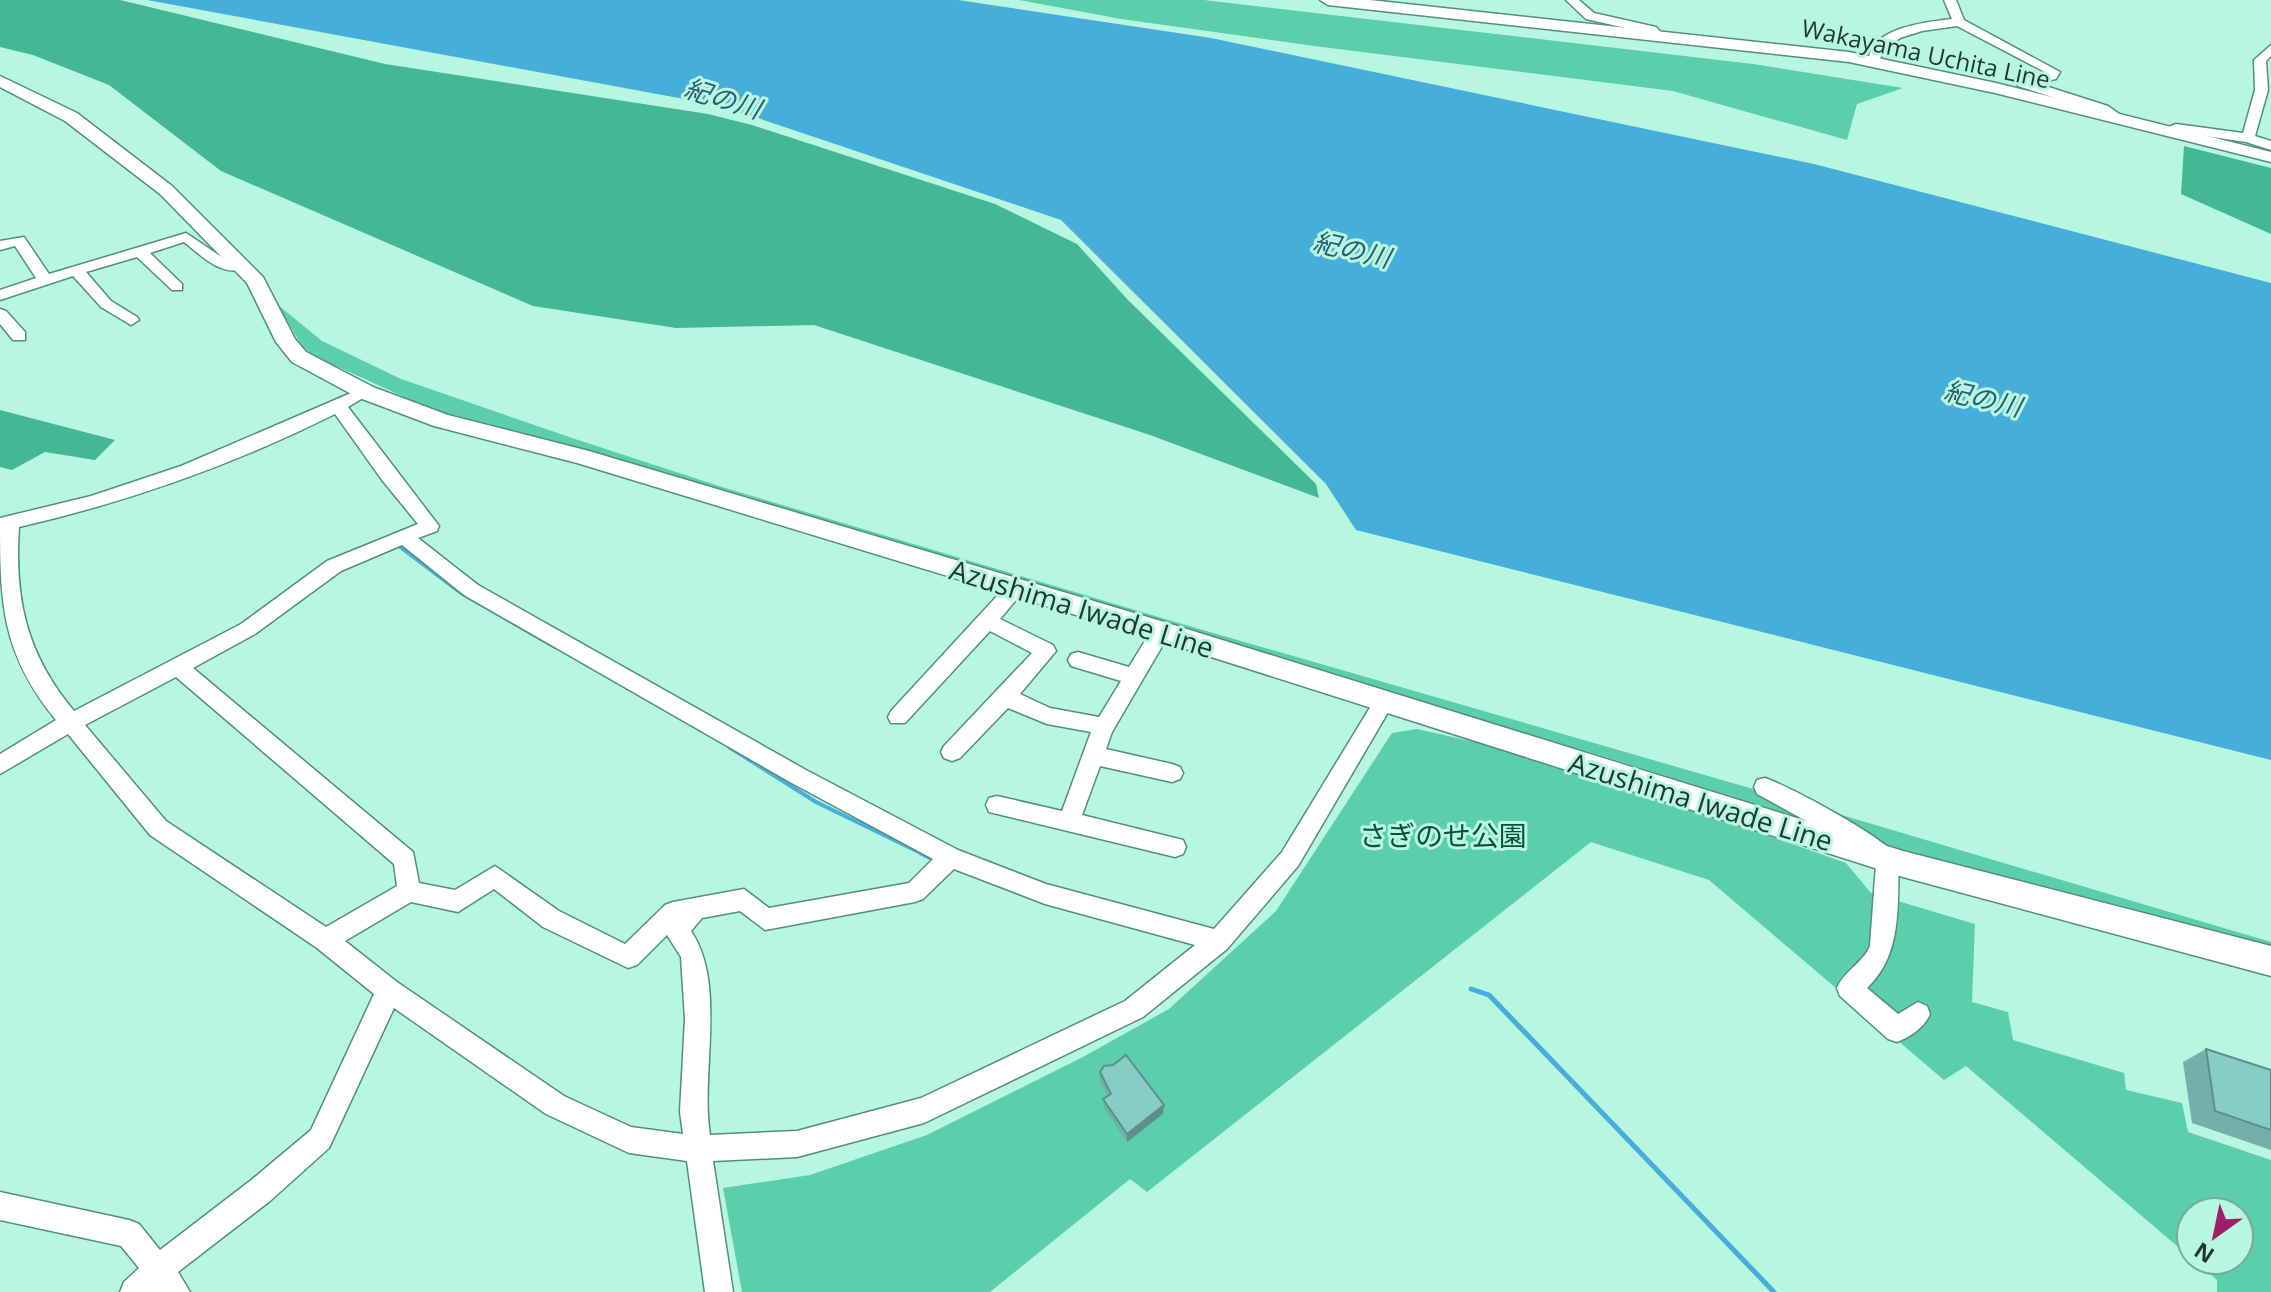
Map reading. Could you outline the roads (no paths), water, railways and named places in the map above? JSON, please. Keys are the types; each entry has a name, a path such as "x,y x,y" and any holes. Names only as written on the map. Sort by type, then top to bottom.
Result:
{"main road":[{"name":"Wakayama Uchita Line","path":"1331,0 1776,47 1873,62 2271,157"},
{"name":"Azushima Iwade Line","path":"0,81 71,117 166,190 256,281 286,342 299,357 365,392 442,421 581,456 1161,631 1888,859 2271,961"}],"street":[{"path":"1572,0 1590,16 1652,30 1658,36"},
{"path":"1950,0 1959,22 2054,72 2052,76 2022,83 2103,109 2119,119"},
{"path":"1873,62 1875,54 1896,36 1959,22"},
{"path":"2248,138 2265,79 2260,60 2271,49"},
{"path":"2169,132 2176,128 2248,138 2271,146"},
{"path":"0,295 186,237 222,265 242,265"},
{"path":"0,246 19,240 45,280"},
{"path":"140,251 177,287"},
{"path":"76,271 106,304 131,320"},
{"path":"0,314 19,336"},
{"path":"365,392 211,460 137,487 5,524 6,614 37,679 158,828 325,940 388,990 555,1105 629,1140 698,1149 797,1144 924,1110 1134,1009 1219,941 1290,859 1384,702"},
{"path":"0,765 71,723 248,629 334,566 430,526 388,476 338,406"},
{"path":"403,536 471,590 798,776 950,857 1045,894 1219,941"},
{"path":"898,717 1016,588"},
{"path":"952,752 1046,651 987,621"},
{"path":"1069,822 1104,726 1131,676 1161,631"},
{"path":"1078,660 1131,676"},
{"path":"178,667 405,859 409,891"},
{"path":"1005,697 1047,716 1104,726"},
{"path":"1093,755 1172,773"},
{"path":"1765,787 1851,834 1888,859 1882,946 1874,965 1849,988 1897,1030 1918,1014"},
{"path":"997,805 1175,847"},
{"path":"325,940 409,891 458,901 495,876 551,919 628,957 673,913 744,900 765,919 915,892 950,857"},
{"path":"695,909 677,930 693,954 697,1019 693,1112 719,1292"},
{"path":"134,1292 320,1139 377,1021 388,990"},
{"path":"0,1206 129,1234 176,1292"}],"water":[{"name":"紀の川","path":"147,0 958,0 1211,38 1814,164 2271,283 2271,760 1356,530 1326,484 1061,220 722,106"}],"waterway":[{"path":"399,546 461,593 555,647"},
{"path":"729,747 816,802 925,855"},
{"path":"921,853 925,855"},
{"path":"925,855 931,858"},
{"path":"1471,989 1489,995 1774,1292"}],"park label":[{"name":"さぎのせ公園","path":"1443,835"}]}
